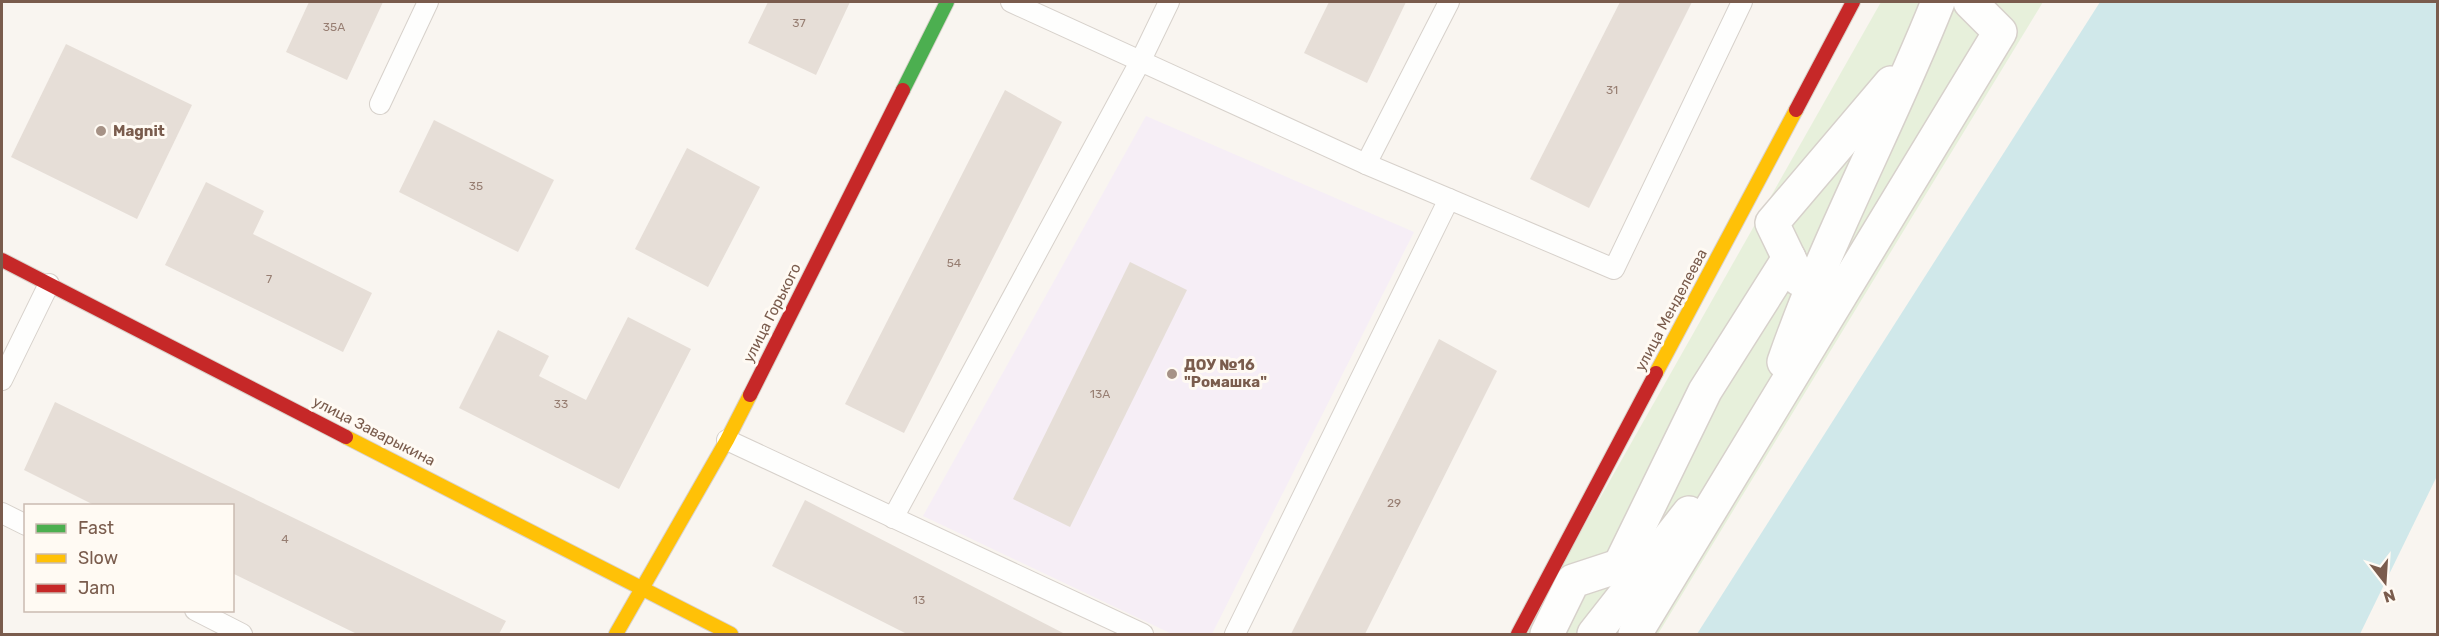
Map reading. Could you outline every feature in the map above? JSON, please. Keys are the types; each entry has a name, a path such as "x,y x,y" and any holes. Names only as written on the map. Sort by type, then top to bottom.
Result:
{"street":[{"name":"улица Горького","path":"616,634 727,440 947,2"},
{"name":"улица Менделеева","path":"1518,634 1853,2"},
{"path":"1594,634 1654,555 1762,425 1807,295 1918,52 1938,2"},
{"path":"1635,634 2000,32 1970,2"},
{"path":"1807,295 1772,223 1918,52"},
{"path":"1620,565 1705,391 1789,258"},
{"name":"улица Заварыкина","path":"2,260 642,586 731,634"},
{"path":"1547,634 1572,581 1654,555"}],"lane":[{"path":"380,104 428,2"},
{"path":"1011,2 1366,164 1614,269 1742,2"},
{"path":"893,518 1141,60 1169,2"},
{"path":"1366,164 1449,2"},
{"path":"1235,634 1449,199"},
{"path":"2,380 49,284"},
{"path":"727,440 1143,634"},
{"path":"2,513 24,524"},
{"path":"199,612 242,634"}],"shaded area":[{"name":"ДОУ №16 \"Ромашка\"","path":"1146,116 1414,232 1212,634 1172,634 923,516"}],"green space":[{"path":"1881,2 2043,2 1658,634 1523,634"}],"water":[{"path":"2100,2 2437,2 2437,476 2360,634 1697,634"}],"building":[{"path":"309,2 383,2 347,80 286,52"},
{"path":"768,2 850,2 816,75 748,43"},
{"path":"1329,2 1406,2 1367,83 1304,53"},
{"path":"1620,2 1692,2 1589,208 1530,179"},
{"name":"Magnit","path":"66,44 192,105 137,219 11,157"},
{"path":"1005,90 1062,122 904,433 845,404"},
{"path":"434,120 554,180 518,252 399,192"},
{"path":"687,148 760,187 708,287 635,249"},
{"path":"206,182 264,211 253,234 372,293 343,352 165,265"},
{"path":"1130,262 1187,290 1070,527 1013,499"},
{"path":"628,317 691,349 619,489 459,408 498,330 549,356 539,376 586,400"},
{"path":"1439,339 1497,371 1365,634 1291,634"},
{"path":"55,402 506,621 499,634 357,634 234,574 234,504 92,504 24,470"},
{"path":"805,500 1065,634 907,634 772,566"}],"traffic: fast":[{"path":"903,90 947,2"}],"traffic: slow":[{"path":"1656,373 1796,110"},
{"path":"616,634 727,440 750,395"},
{"path":"346,437 731,634"}],"traffic: jam":[{"path":"1796,110 1853,2"},
{"path":"750,395 903,90"},
{"path":"2,260 346,437"},
{"path":"1518,634 1656,373"}],"place":[{"name":"Magnit","path":"101,131"},
{"name":"ДОУ №16 \"Ромашка\"","path":"1172,374"}]}
